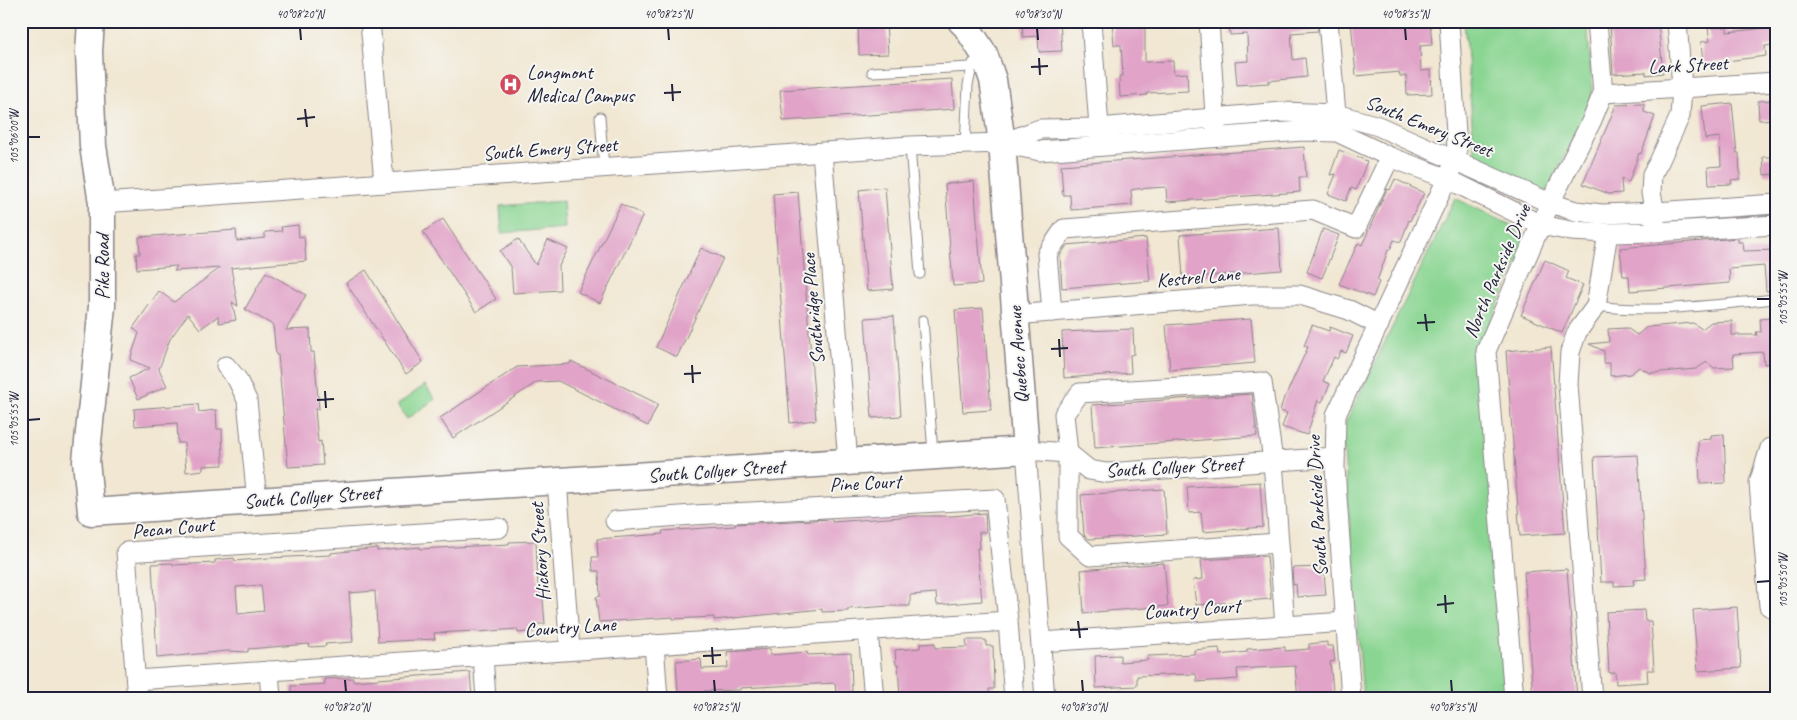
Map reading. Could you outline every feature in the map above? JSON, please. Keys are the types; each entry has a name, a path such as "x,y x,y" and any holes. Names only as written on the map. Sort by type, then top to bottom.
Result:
{"street":[{"name":"Pike Road","path":"91,512 86,461 102,306 102,203 93,146 88,52 92,21"},
{"path":"370,21 384,183"},
{"name":"Quebec Avenue","path":"961,21 966,26 977,59 993,80 1002,143 1045,699"},
{"path":"1091,21 1100,137"},
{"path":"1209,21 1217,137"},
{"path":"1328,21 1336,123"},
{"path":"1449,21 1457,149 1456,160"},
{"name":"North Parkside Drive","path":"1514,699 1486,351 1550,203 1592,120 1603,93 1597,21"},
{"path":"1655,232 1656,212 1652,193 1652,174 1680,116 1682,88 1677,21"},
{"name":"Lark Street","path":"1603,93 1776,82"},
{"name":"South Emery Street","path":"102,203 910,146 1002,143 1040,150 1100,137 1215,119 1282,112 1336,123 1378,126 1550,203 1576,211 1602,214 1776,204"},
{"name":"South Emery Street","path":"1100,137 1217,137 1302,131 1336,123 1390,157 1541,225 1570,231 1608,233 1776,225"},
{"name":"Southridge Place","path":"822,152 848,462"},
{"path":"1052,312 1047,254 1064,229 1313,210 1356,228 1390,157"},
{"name":"South Parkside Drive","path":"1352,699 1335,457 1336,415 1456,160"},
{"path":"1592,699 1568,384 1570,352 1577,332 1596,306 1608,233"},
{"name":"Kestrel Lane","path":"1015,315 1252,295 1300,295 1349,310 1379,325"},
{"path":"226,366 238,379 247,400 257,501"},
{"path":"1278,543 1090,556 1068,536 1068,452 1064,414 1080,393 1262,382 1273,461 1285,626"},
{"path":"1776,447 1770,448 1758,484 1769,606 1776,609"},
{"name":"South Collyer Street","path":"91,512 1026,450 1068,452 1089,470 1107,473 1335,457"},
{"name":"Hickory Street","path":"558,481 570,650"},
{"name":"Pine Court","path":"615,521 995,498 1008,621"},
{"name":"Pecan Court","path":"136,680 126,552 500,528"},
{"path":"1008,621 1014,699"},
{"name":"Country Lane","path":"136,680 1008,621"},
{"name":"Country Court","path":"1041,642 1346,622"},
{"path":"868,631 874,699"},
{"path":"654,644 658,699"},
{"path":"483,656 486,699"},
{"path":"269,671 271,699"},
{"path":"136,680 137,699"}],"lane":[{"path":"872,72 977,59 968,85 965,145"},
{"path":"600,117 604,168"},
{"path":"910,146 920,274"},
{"path":"1596,306 1618,309 1655,308 1776,299"},
{"path":"923,320 933,456"}],"green space":[{"path":"1464,21 1587,21 1592,82 1591,107 1546,192 1475,158"},
{"path":"1455,198 1513,226 1518,235 1527,241 1486,332 1507,699 1363,699 1343,439 1344,426"},
{"path":"563,201 565,228 502,233 500,206"},
{"path":"425,385 435,399 407,419 397,405"}],"building":[{"path":"858,21 886,21 888,54 859,55"},
{"path":"1022,21 1060,21 1062,51 1039,52 1038,36 1023,37"},
{"path":"1112,21 1145,21 1145,62 1173,61 1174,74 1187,73 1188,91 1147,93 1147,95 1120,97 1119,76 1123,76 1121,45 1114,45"},
{"path":"1229,21 1317,21 1318,31 1291,33 1293,60 1305,58 1307,77 1268,81 1269,83 1237,85 1235,62 1248,61 1247,34 1230,35"},
{"path":"1351,21 1430,21 1432,45 1420,46 1421,71 1431,70 1432,94 1407,95 1406,76 1400,76 1399,72 1356,76"},
{"path":"1610,21 1658,21 1663,73 1646,75 1646,72 1613,74"},
{"path":"1727,27 1727,32 1776,27 1776,45 1765,46 1766,56 1703,64 1701,42 1710,41 1708,28"},
{"path":"952,79 954,109 783,121 780,90"},
{"path":"1776,100 1776,119 1759,120 1758,101"},
{"path":"1732,103 1737,153 1739,153 1740,179 1731,180 1732,184 1709,185 1708,167 1721,166 1720,137 1705,139 1702,106"},
{"path":"1644,104 1644,112 1655,116 1629,182 1621,179 1622,193 1609,194 1583,184 1616,105"},
{"path":"1304,147 1306,177 1299,177 1300,192 1167,202 1166,187 1136,189 1131,190 1132,205 1071,210 1070,195 1063,195 1061,165"},
{"path":"1339,150 1367,161 1356,190 1351,188 1346,201 1328,194 1336,174 1330,175"},
{"path":"1763,157 1776,157 1776,174 1764,175"},
{"path":"1395,179 1424,193 1409,220 1401,242 1394,240 1390,250 1388,250 1373,297 1339,284 1358,243 1362,245 1387,189 1390,190"},
{"path":"974,181 982,284 953,286 945,184"},
{"path":"885,187 893,289 867,291 859,190"},
{"path":"798,192 816,420 790,423 773,194"},
{"path":"621,204 643,215 600,303 578,292"},
{"path":"443,219 496,299 476,312 423,232"},
{"path":"298,225 299,237 304,236 306,261 231,268 238,306 232,302 236,320 219,323 218,316 200,329 188,314 170,339 159,369 167,386 138,399 129,378 150,368 130,360 139,333 133,328 159,291 174,302 220,268 174,271 177,266 137,269 136,254 140,254 139,237 236,230 237,241 265,238 265,232 282,231 281,227"},
{"path":"1279,228 1282,270 1183,278 1180,235"},
{"path":"1323,229 1339,235 1322,278 1307,272"},
{"path":"1146,238 1150,281 1062,288 1060,256 1067,245"},
{"path":"1738,238 1738,242 1743,242 1744,251 1776,250 1776,290 1766,291 1764,266 1729,269 1730,283 1630,291 1629,276 1623,276 1620,248"},
{"path":"518,239 536,265 548,240 568,249 559,266 560,290 513,293 511,268 500,251"},
{"path":"701,248 723,258 677,357 656,347"},
{"path":"1545,260 1569,271 1566,278 1583,285 1562,333 1521,315"},
{"path":"366,270 423,362 406,374 346,283"},
{"path":"266,272 306,295 286,330 310,329 311,352 314,352 319,409 315,409 318,442 321,441 323,465 288,467 278,355 276,355 273,325 245,309"},
{"path":"983,308 991,410 963,412 955,310"},
{"path":"894,316 901,416 872,418 865,318"},
{"path":"1776,317 1776,363 1764,364 1763,352 1733,354 1734,367 1714,368 1707,362 1696,369 1650,373 1639,367 1630,374 1610,376 1610,363 1604,363 1604,351 1589,344 1609,342 1608,329 1627,328 1637,335 1647,327 1693,323 1702,329 1711,322 1732,321 1732,335 1757,335 1756,332 1761,332 1760,319"},
{"path":"1251,319 1255,363 1170,370 1166,325"},
{"path":"1312,325 1329,331 1330,327 1353,336 1346,353 1341,351 1337,359 1334,357 1323,381 1330,384 1322,402 1318,400 1307,435 1282,427 1287,413 1280,411 1284,397 1308,347 1304,346"},
{"path":"1133,329 1134,354 1130,355 1131,373 1064,378 1062,332"},
{"path":"1551,347 1565,533 1520,536 1506,351"},
{"path":"571,361 658,404 648,426 558,381 537,382 453,438 440,418 517,367 570,364"},
{"path":"1252,394 1257,436 1095,448 1092,405"},
{"path":"198,404 199,412 216,410 217,429 222,429 223,465 203,466 203,470 186,472 184,443 178,443 177,423 135,426 134,409"},
{"path":"1724,434 1726,483 1700,484 1698,440 1711,439 1711,435"},
{"path":"1638,455 1646,579 1633,580 1634,585 1614,586 1614,582 1601,582 1594,457"},
{"path":"1260,482 1263,527 1203,532 1201,512 1189,513 1187,487"},
{"path":"1164,489 1167,534 1089,539 1084,535 1081,495"},
{"path":"985,513 986,532 979,532 980,548 977,548 982,601 937,605 936,593 910,595 910,606 822,612 822,609 714,620 714,617 673,619 673,617 599,622 596,597 600,596 599,571 593,571 592,557 598,557 597,539 663,534 662,531 735,526 735,524 832,519 832,522"},
{"path":"536,541 538,587 542,586 545,624 535,624 536,631 518,633 517,629 434,633 435,639 378,642 375,591 349,593 353,642 325,644 326,646 310,647 309,644 248,649 248,652 227,651 157,658 152,564 215,563 215,560 234,558 235,561 331,555 331,553 377,548 377,551 420,547 420,549 509,544 509,542","holes":["261,585 264,611 238,614 236,587"]},
{"path":"1267,556 1271,599 1196,605 1193,580 1203,579 1201,560"},
{"path":"1164,563 1168,606 1084,613 1081,570"},
{"path":"1320,567 1320,573 1324,573 1326,595 1297,597 1296,584 1293,585 1292,568"},
{"path":"1567,569 1577,699 1533,699 1524,572"},
{"path":"1737,607 1741,668 1698,671 1693,610"},
{"path":"1644,610 1645,621 1651,621 1654,670 1647,670 1648,682 1616,684 1615,672 1609,673 1606,612"},
{"path":"966,640 986,640 986,646 993,646 994,689 989,689 989,696 959,697 959,695 900,698 895,650 920,648 920,644 935,643 935,648 967,647"},
{"path":"1327,642 1327,646 1333,646 1335,661 1330,662 1334,699 1298,699 1295,666 1237,669 1238,679 1197,682 1196,674 1137,676 1137,686 1096,688 1095,656 1120,655 1120,662 1148,660 1148,656 1194,654 1194,650 1219,648 1220,655 1247,652 1247,649 1285,647 1285,651 1309,649 1309,644"},
{"path":"770,649 770,655 807,652 808,655 851,653 852,692 836,693 835,683 704,691 705,699 686,699 686,693 678,693 676,661 701,659 702,669 728,668 727,652"},
{"path":"470,672 472,699 292,699 291,686 325,684 324,679 353,678 353,681"}],"place":[{"name":"Longmont Medical Campus","path":"511,84"}]}
